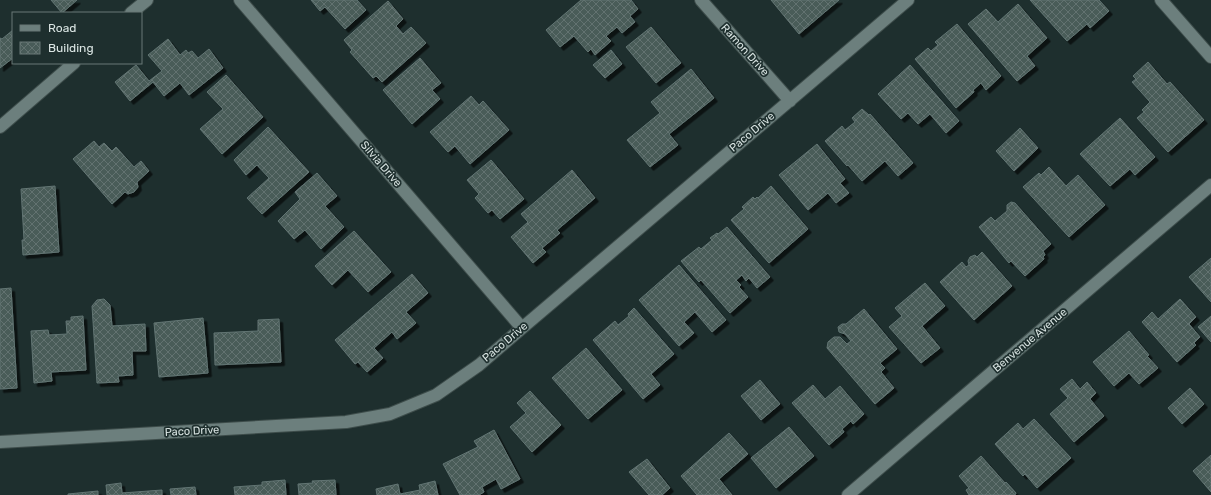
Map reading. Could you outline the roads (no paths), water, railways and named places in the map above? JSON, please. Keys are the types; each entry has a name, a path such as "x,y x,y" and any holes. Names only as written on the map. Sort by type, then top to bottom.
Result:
{"street":[{"path":"133,12 147,0"},
{"name":"Silvia Drive","path":"240,0 522,328"},
{"name":"Ramon Drive","path":"700,0 790,101"},
{"name":"Paco Drive","path":"0,442 346,422 390,414 436,394 479,365 908,0"},
{"path":"1161,0 1211,57"},
{"path":"0,127 73,64"},
{"name":"Benvenue Avenue","path":"848,495 1211,185"}]}
